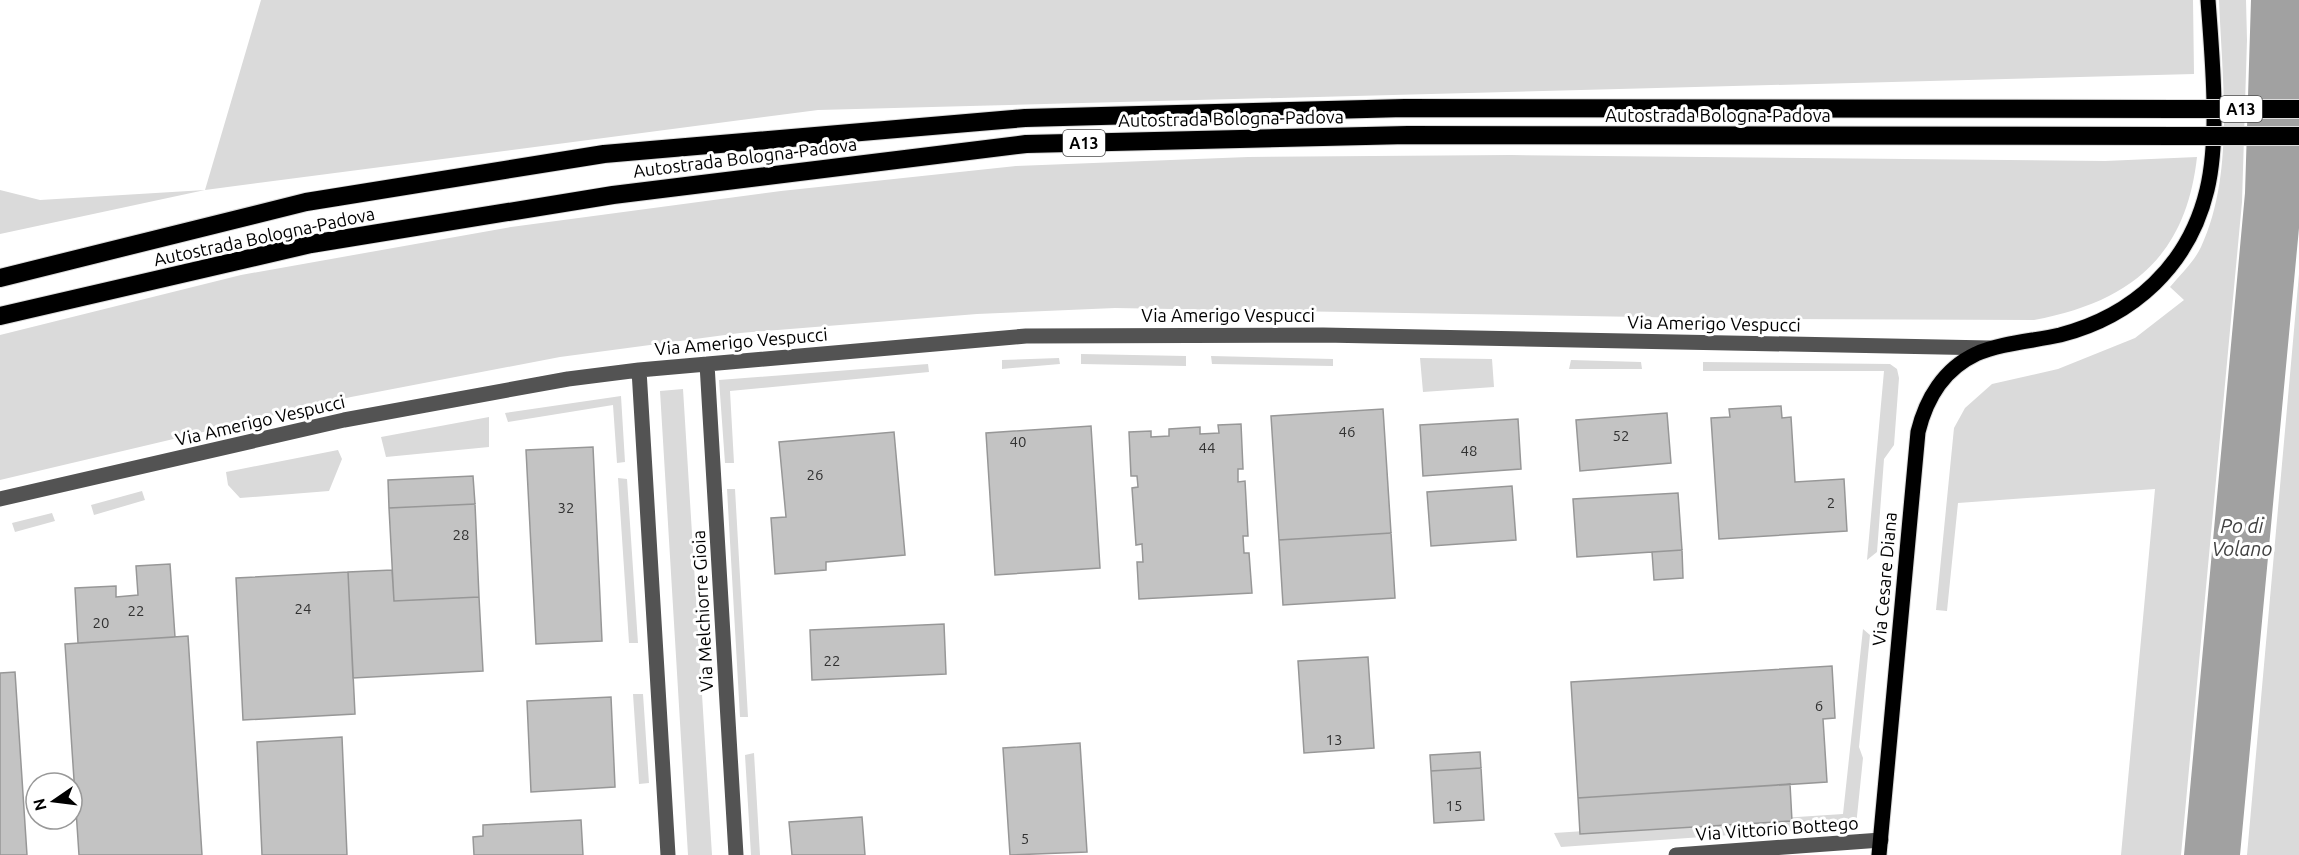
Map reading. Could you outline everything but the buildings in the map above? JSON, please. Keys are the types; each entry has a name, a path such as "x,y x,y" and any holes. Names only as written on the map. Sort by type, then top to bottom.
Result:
{"highway":[{"name":"Autostrada Bologna-Padova","path":"0,278 306,201 604,154 1013,119 1405,108 2299,109"},
{"name":"Autostrada Bologna-Padova","path":"0,316 311,244 613,195 1026,144 1408,135 2299,136"}],"main road":[{"name":"Via Amerigo Vespucci","path":"1999,348 2061,334 2117,314 2145,295 2183,251 2199,218 2212,162 2211,46 2208,0"},
{"name":"Via Cesare Diana","path":"1880,848 1918,432 1929,398 1941,382 1959,365 1976,354 1999,348"}],"street":[{"name":"Via Amerigo Vespucci","path":"0,499 344,420 568,379 639,370 1026,336 1153,334 1999,348"},
{"name":"Via Melchiorre Gioia","path":"706,364 735,855"},
{"path":"639,370 668,855"},
{"name":"Via Vittorio Bottego","path":"1676,855 1880,848"}],"shaded area":[{"path":"261,0 2193,0 2194,74 818,110 205,190"},
{"path":"2219,0 2246,0 2242,202 2181,855 2121,855 2155,489 1958,503 1947,611 1936,610 1954,428 1965,408 1992,384 2058,369 2135,338 2184,300 2170,287 2191,263 2201,247 2212,219 2219,189 2224,94"},
{"path":"1511,155 2105,161 2197,157 2191,192 2180,222 2166,248 2147,269 2125,287 2098,301 2068,312 2034,320 1760,319 1115,308 977,314 740,333 560,357 351,397 0,480 0,335 241,275 511,227 781,191 1016,166 1248,157"},
{"path":"0,190 40,200 205,190 0,234"},
{"path":"2299,274 2299,855 2247,855"},
{"path":"1081,354 1186,356 1186,366 1081,364"},
{"path":"1211,356 1333,359 1333,366 1212,364"},
{"path":"1059,358 1060,364 1002,369 1002,360"},
{"path":"1420,358 1492,359 1494,387 1423,392"},
{"path":"1571,360 1641,362 1642,369 1569,369"},
{"path":"1703,362 1890,364 1897,369 1899,378 1894,445 1884,459 1877,552 1867,560 1884,371 1703,371"},
{"path":"928,364 929,372 730,391 734,463 725,463 719,380"},
{"path":"683,389 712,855 688,855 660,391"},
{"path":"621,396 625,462 617,463 613,405 508,422 505,413"},
{"path":"489,417 489,447 386,457 381,437"},
{"path":"338,450 342,459 329,491 240,498 228,485 226,472"},
{"path":"618,478 627,479 638,643 629,643"},
{"path":"727,489 735,489 748,717 740,717"},
{"path":"142,491 145,500 94,515 91,505"},
{"path":"52,513 55,521 15,532 12,523"},
{"path":"1863,629 1870,635 1859,747 1863,758 1856,826 1561,847 1554,833 1843,814"},
{"path":"633,694 643,694 649,783 639,784"},
{"path":"754,753 760,855 751,855 745,755"}],"water":[{"name":"Po di Volano","path":"2251,0 2299,0 2299,228 2240,855 2184,855 2245,193"}]}
